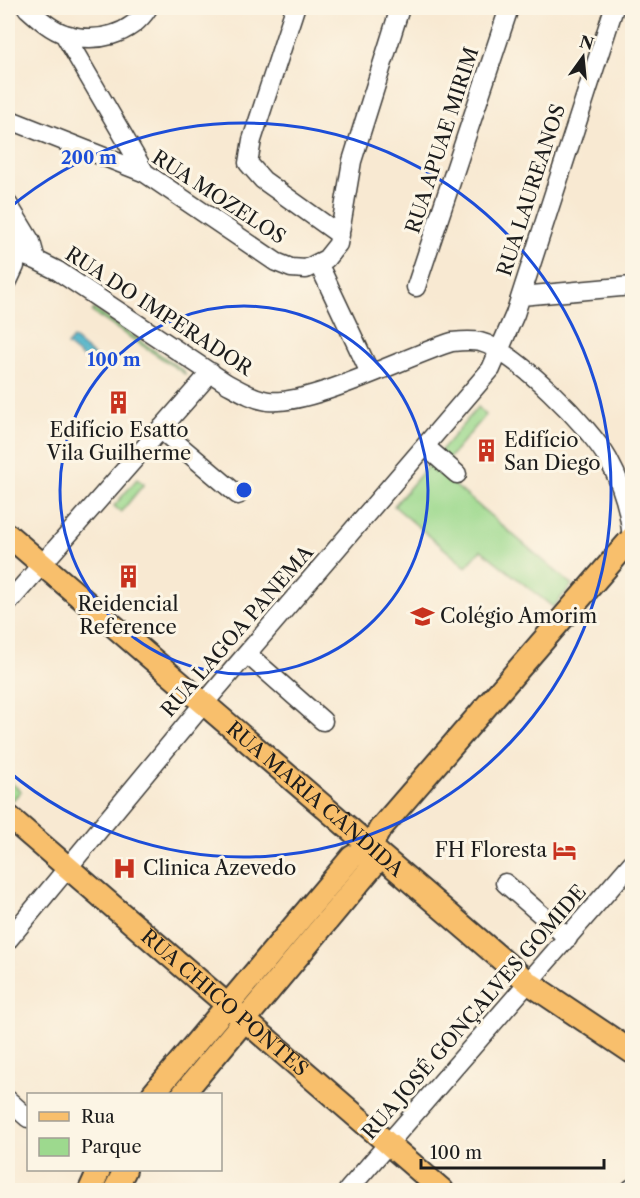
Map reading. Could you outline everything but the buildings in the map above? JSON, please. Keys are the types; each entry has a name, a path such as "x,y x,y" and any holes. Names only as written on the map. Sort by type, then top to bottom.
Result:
{"main road":[{"name":"RUA MARIA CÂNDIDA","path":"8,535 529,983 633,1052"},
{"path":"155,1093 356,853 370,847 392,814 632,538"},
{"name":"RUA CHICO PONTES","path":"8,816 442,1191"},
{"path":"185,1093 372,867 370,847"},
{"path":"115,1191 125,1171"}],"street":[{"path":"27,8 64,34 88,37 108,36 125,31 140,21 148,8"},
{"path":"295,8 248,157 250,167 263,180 340,235"},
{"path":"370,373 319,265 332,253 340,235 352,161 400,8"},
{"name":"RUA APUAE MIRIM","path":"416,287 509,8"},
{"name":"RUA LAUREANOS","path":"500,351 614,8"},
{"path":"64,34 145,173"},
{"name":"RUA MOZELOS","path":"8,119 145,173 276,262 291,268 306,269 319,265"},
{"path":"8,281 15,266 12,251 11,212"},
{"path":"11,212 31,242 36,260"},
{"name":"RUA DO IMPERADOR","path":"12,251 36,260 108,303 242,392 268,401 306,397 452,342 479,342 500,351 571,413 600,445 616,475 627,503 633,543"},
{"path":"520,296 633,285"},
{"name":"RUA LAGOA PANEMA","path":"8,940 204,704 482,381 500,351"},
{"path":"8,603 211,372"},
{"path":"160,429 238,495"},
{"path":"426,447 457,474"},
{"path":"248,654 323,721"},
{"name":"RUA JOSÉ GONÇALVES GOMIDE","path":"348,1191 633,863"},
{"path":"505,883 568,938"},
{"path":"8,1100 27,1117"}],"green space":[{"path":"94,309 184,371 185,374 92,312"},
{"path":"478,407 486,415 438,471 572,585 553,607 481,550 466,567 394,506"},
{"path":"137,479 144,484 121,512 114,506"},
{"path":"8,780 21,791 12,801 8,797"}],"water":[{"path":"73,338 98,359 93,366 67,345"}],"place":[{"name":"Edifício Esatto Vila Guilherme","path":"119,402"},
{"name":"Edifício San Diego","path":"486,451"},
{"name":"Reidencial Reference","path":"128,577"},
{"name":"Colégio Amorim","path":"422,616"},
{"name":"FH Floresta","path":"565,850"},
{"name":"Clinica Azevedo","path":"125,868"}]}
